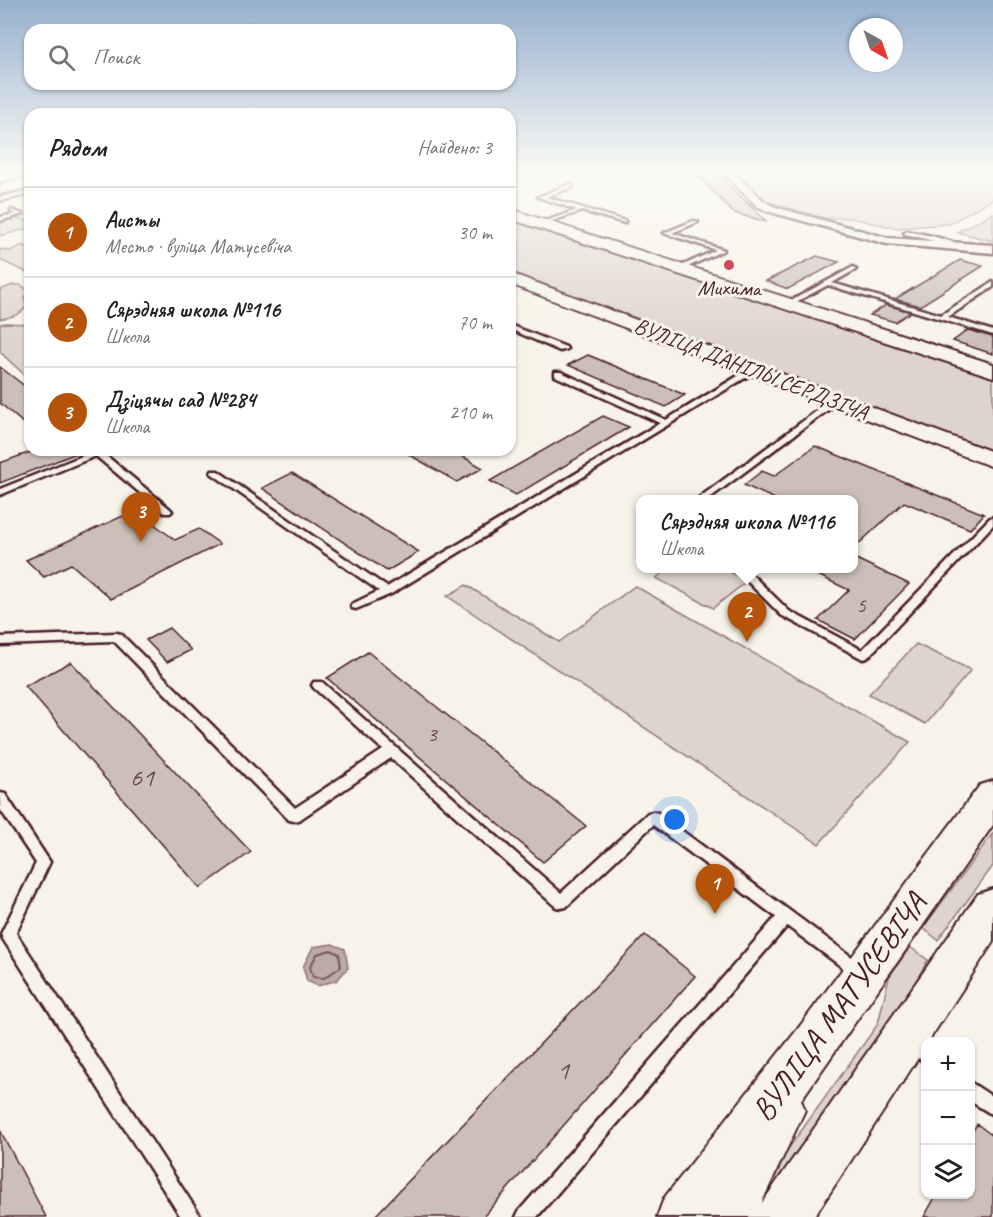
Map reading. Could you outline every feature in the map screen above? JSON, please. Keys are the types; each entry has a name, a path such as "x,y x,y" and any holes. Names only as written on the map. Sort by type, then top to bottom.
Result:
{"street":[{"path":"557,229 993,371"},
{"path":"845,229 887,240 993,249"},
{"name":"ВУЛІЦА ДАНІЛЫ СЕРДЗІЧА","path":"516,280 993,460"},
{"name":"ВУЛІЦА МАТУСЕВІЧА","path":"683,1217 813,1046 993,795"},
{"path":"783,1217 914,1046 993,907"},
{"path":"738,1217 736,1200 813,1046"}],"lane":[{"path":"678,229 667,233 721,250 679,268"},
{"path":"907,233 969,248"},
{"path":"788,304 853,269"},
{"path":"827,283 993,333"},
{"path":"942,318 993,284"},
{"path":"516,330 562,349"},
{"path":"356,606 387,592 754,370"},
{"path":"558,374 666,423"},
{"path":"707,495 836,401"},
{"path":"0,492 91,456"},
{"path":"105,456 167,511"},
{"path":"215,473 387,592"},
{"path":"744,573 785,613 863,655 993,520"},
{"path":"0,641 117,637 294,816 390,752"},
{"path":"318,686 561,902 653,817 864,974"},
{"path":"0,798 43,862 8,934 192,1217"},
{"path":"525,1217 786,916"},
{"path":"971,1091 993,1107"}],"shaded area":[{"path":"0,229 24,229 24,230 0,236"},
{"path":"516,229 543,229 993,375 993,456 516,277"},
{"path":"963,229 993,229 993,241 957,232"},
{"path":"24,246 24,271 0,260 0,249 10,251"},
{"path":"13,285 24,287 24,309 12,317 0,319 0,290"},
{"path":"0,324 24,324 24,374 0,352"},
{"path":"663,573 732,573 747,581 713,608 656,578"},
{"path":"466,585 559,642 635,586 910,742 819,844 447,596"},
{"path":"916,644 971,670 925,724 869,694"},
{"path":"993,833 993,866 938,940 923,928"},
{"path":"910,947 928,960 887,1031 763,1212 750,1202 878,1024 889,977"}],"water":[{"path":"332,944 345,949 348,968 337,980 318,986 307,981 303,967 313,947"}],"building":[{"path":"817,256 839,262 788,289 766,281"},
{"path":"960,260 983,266 920,306 895,299"},
{"path":"886,305 911,312 895,322 870,315"},
{"path":"968,330 993,337 993,354 953,341"},
{"path":"588,355 685,395 666,407 568,365"},
{"path":"0,367 24,385 24,424 0,403"},
{"path":"603,416 629,427 516,495 490,481"},
{"path":"815,446 984,514 970,529 904,502 858,544 858,495 766,495 744,485 762,471 774,476"},
{"path":"24,454 69,456 0,483 0,463"},
{"path":"412,456 462,456 483,468 457,482"},
{"path":"292,473 419,552 387,571 262,488"},
{"path":"136,510 175,540 199,529 220,544 111,599 71,564 44,577 26,560"},
{"path":"858,560 909,584 855,639 818,620 849,590 813,573 858,573"},
{"path":"169,628 191,650 167,662 146,640"},
{"path":"368,652 586,826 543,862 327,678"},
{"path":"71,662 251,852 200,888 25,686"},
{"path":"645,935 695,976 483,1217 374,1217"},
{"path":"977,1124 993,1136 993,1217 924,1217 934,1199 975,1199 975,1127"},
{"path":"0,1130 36,1198 46,1217 0,1217"}],"place":[{"name":"Михима","path":"729,265"},
{"name":"Дзіцячы сад №284","path":"141,542"},
{"name":"Сярэдняя школа №116","path":"747,642"},
{"name":"Аисты","path":"715,914"}]}
